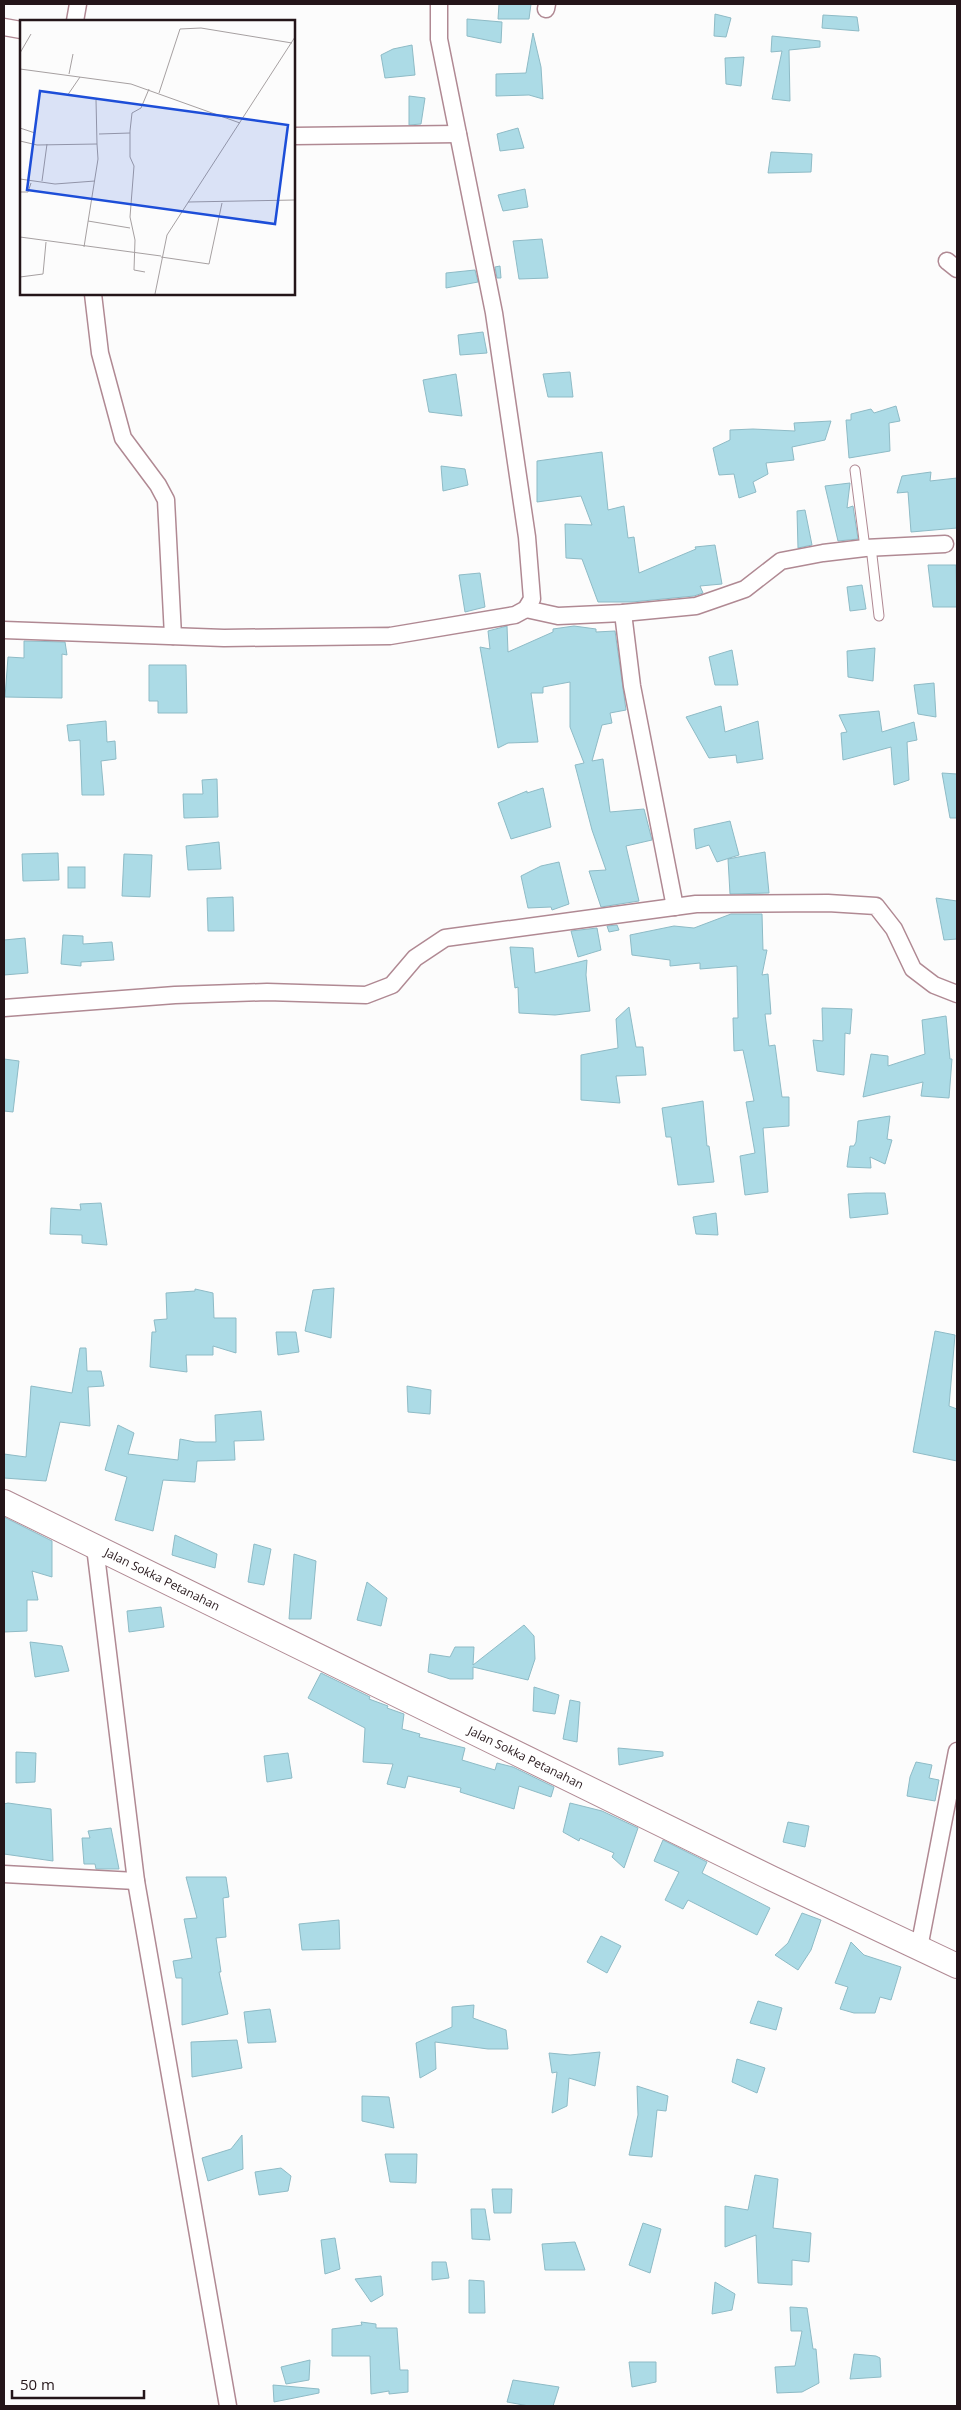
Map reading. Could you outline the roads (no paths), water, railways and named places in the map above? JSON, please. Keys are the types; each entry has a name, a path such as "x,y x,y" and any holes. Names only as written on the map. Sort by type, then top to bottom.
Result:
{"main road":[{"name":"Jalan Sokka Petanahan","path":"4,1502 762,1874 957,1966"}],"street":[{"path":"75,20 78,4"},
{"path":"4,630 224,638 390,636 514,615 526,609 532,599 527,536 494,313 439,39 438,4"},
{"path":"4,27 20,30"},
{"path":"295,136 458,134"},
{"path":"93,295 100,353 123,438 158,485 166,500 173,636"},
{"path":"526,609 558,616 623,613 696,606 745,589 781,561 823,552 945,544"},
{"path":"623,613 632,686 675,907"},
{"path":"4,1008 88,1000 239,993 366,995 392,985 415,958 445,938 696,904 828,903 876,906 894,928 913,969 934,985 957,994"},
{"path":"95,1547 136,1881 228,2406"},
{"path":"919,1948 957,1751"},
{"path":"4,1874 136,1881"}],"lane":[{"path":"855,470 879,616"}]}
